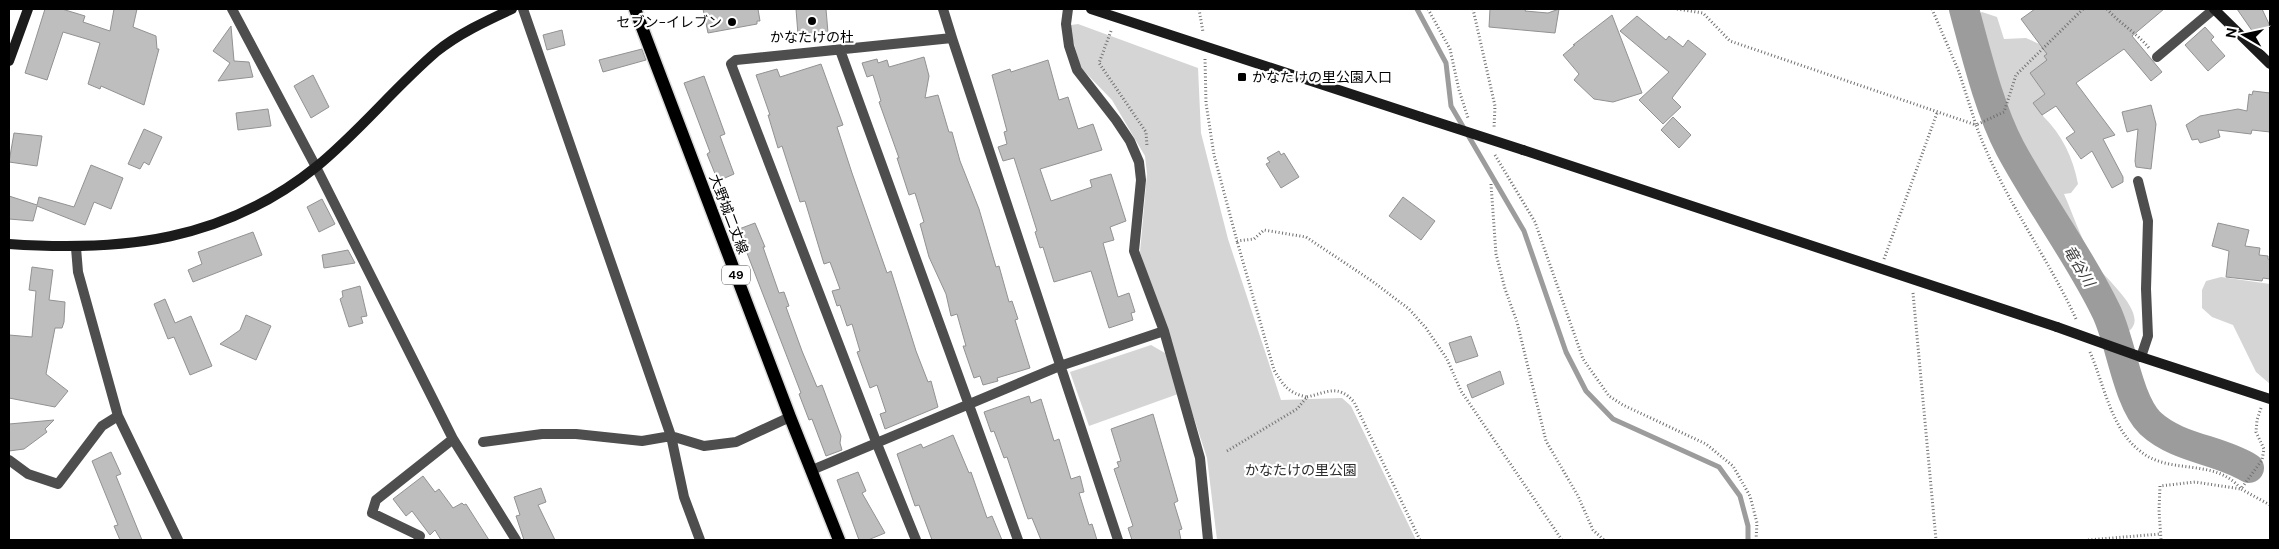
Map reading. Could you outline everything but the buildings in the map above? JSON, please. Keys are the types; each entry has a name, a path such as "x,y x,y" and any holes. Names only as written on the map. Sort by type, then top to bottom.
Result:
{"main road":[{"name":"大野城二丈線","path":"635,9 790,417 839,540"}],"street":[{"path":"9,61 28,9"},
{"path":"232,9 316,166 453,438 516,540"},
{"path":"9,244 76,248 163,239 206,227 250,209 316,166 437,51 479,24 512,9"},
{"path":"523,9 671,436 684,497 700,540"},
{"path":"943,9 1118,540"},
{"path":"1068,9 1066,24 1069,46 1076,70 1130,141 1140,165 1141,180 1134,251 1164,332 1200,458 1208,540"},
{"path":"1091,9 1881,268 2141,357 2270,398"},
{"path":"2157,57 2214,9 2270,64"},
{"path":"916,540 877,444 731,64 736,60 952,38"},
{"path":"840,50 1018,540"},
{"path":"2138,181 2148,221 2146,289 2148,336 2141,357"},
{"path":"76,248 78,272 118,416 178,540"},
{"path":"812,470 1060,366 1164,332"},
{"path":"9,460 28,474 58,484 102,426 118,416"},
{"path":"483,442 542,434 576,434 642,441 671,436 704,446 736,442 790,417"},
{"path":"418,540 420,536 372,513 376,500 453,438"}],"path":[{"path":"1428,9 1450,49 1466,115 1471,122"},
{"path":"1473,9 1495,106"},
{"path":"1677,9 1703,13 1730,41 1976,125 2004,112 2016,75 2083,9"},
{"path":"1932,9 1959,72 1989,161 2063,291 2078,325"},
{"path":"2107,9 2131,32 2138,34 2157,57"},
{"path":"1200,10 1203,34"},
{"path":"1111,32 1099,63 1146,132 1148,160 1140,165"},
{"path":"1205,58 1206,103 1214,155 1274,370 1285,389 1295,395 1307,397 1334,390 1345,392 1354,402 1420,540"},
{"path":"1881,268 1937,113"},
{"path":"1493,152 1535,222 1583,359 1609,396 1631,409 1706,444 1733,466 1750,496 1758,523 1756,540"},
{"path":"1491,184 1496,254 1505,289 1517,322 1546,441 1578,496 1593,530 1604,540"},
{"path":"1237,241 1254,239 1264,230 1306,237 1372,281 1409,309 1432,336 1462,391 1562,540"},
{"path":"1917,280 1912,297 1936,540"},
{"path":"2090,351 2114,414 2123,432 2139,451 2158,463 2200,467 2232,478 2241,490"},
{"path":"1227,451 1297,409 1307,397"},
{"path":"2241,490 2262,460 2264,449 2256,432 2261,408"},
{"path":"2161,540 2158,510 2160,486 2195,482 2241,490 2270,504"},
{"path":"2088,540 2160,534"}],"green space":[{"path":"1982,12 1997,17 2004,39 2026,38 2046,47 2054,75 2042,104 2043,116 2056,131 2066,147 2078,184 2071,193 2064,194 2091,257 2129,304 2135,321 2129,331 2118,331 2104,324 2030,205 2012,165 1972,58 1970,46 1971,26 1973,20"},
{"name":"かなたけの里公園","path":"1078,24 1198,68 1201,133 1228,239 1281,400 1342,398 1351,406 1416,540 1217,540 1207,458 1140,252 1147,174 1145,156 1112,100 1081,68 1070,30 1071,25"},
{"path":"2221,277 2270,284 2270,384 2256,372 2233,325 2212,317 2202,308 2202,290 2206,281"},
{"path":"1151,345 1165,353 1178,394 1089,426 1070,372"}],"waterway":[{"path":"1417,9 1446,63 1451,106 1524,231 1566,352 1586,391 1613,419 1719,467 1740,496 1748,526 1748,540"},
{"name":"竜谷川","path":"1964,9 1984,80 2002,132 2022,169 2084,270 2106,311 2130,385 2142,413 2161,432 2185,444 2224,457 2249,468"}],"place":[{"name":"かなたけの杜","path":"812,21"},
{"name":"セブン-イレブン","path":"732,22"},
{"name":"かなたけの里公園入口","path":"1242,77"}]}
